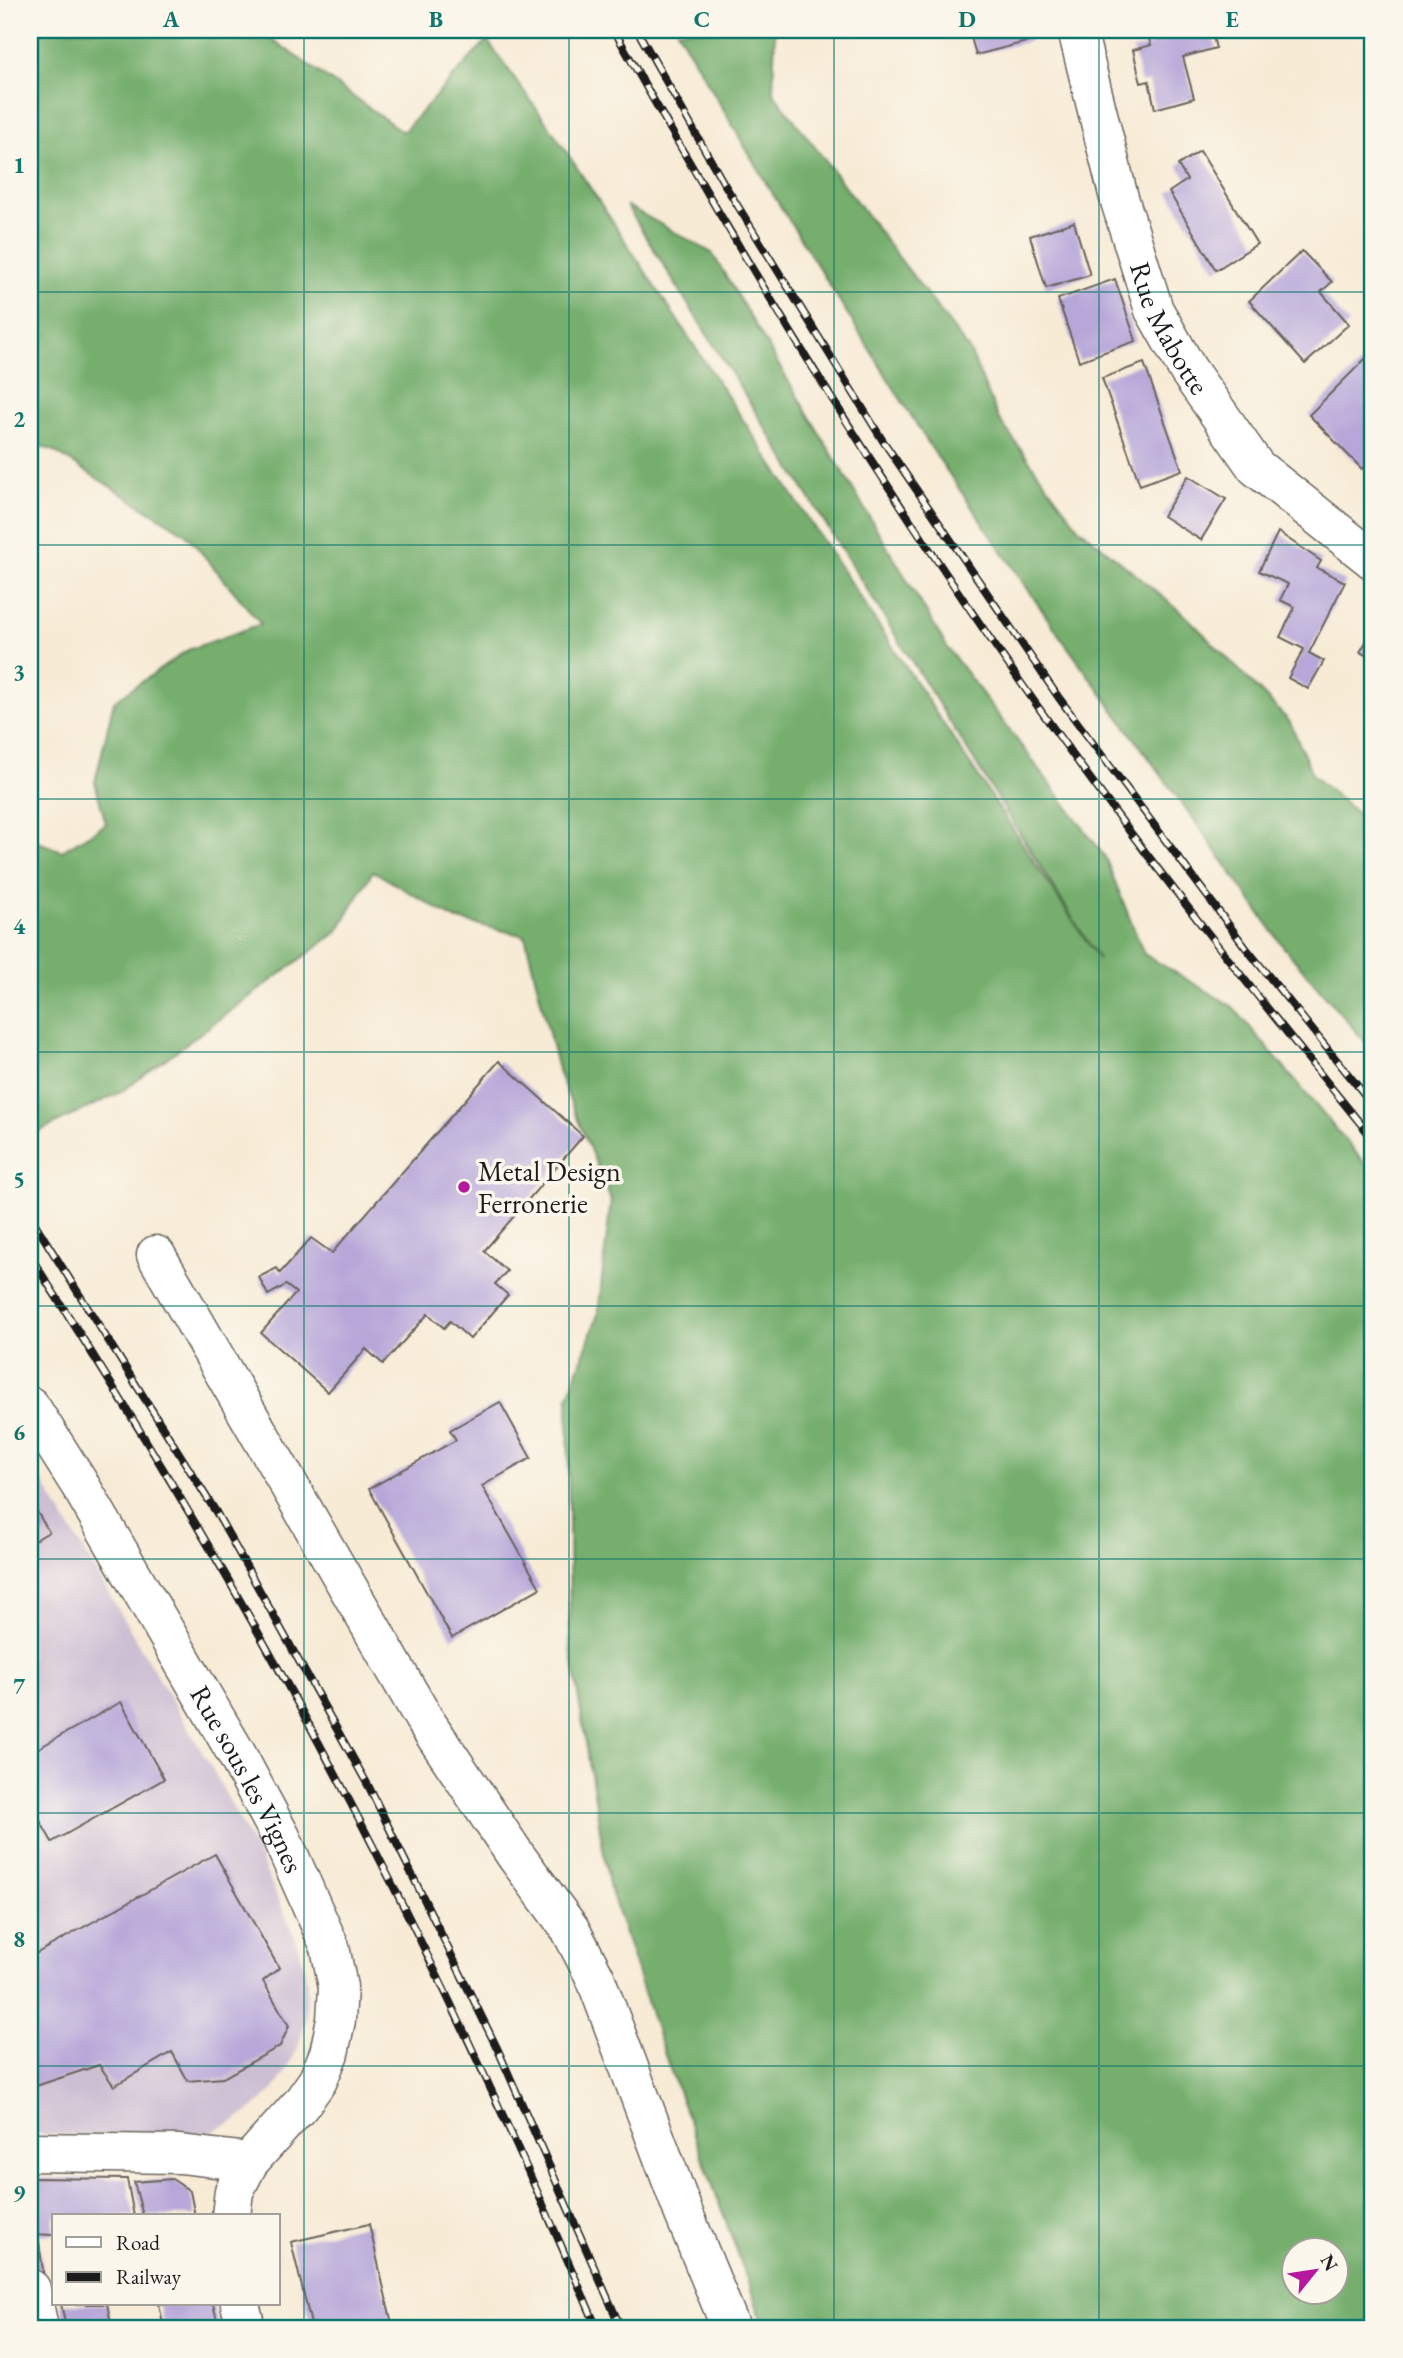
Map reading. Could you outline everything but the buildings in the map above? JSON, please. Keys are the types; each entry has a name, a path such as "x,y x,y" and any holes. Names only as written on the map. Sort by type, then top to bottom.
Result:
{"street":[{"name":"Rue Mabotte","path":"1077,30 1119,198 1154,310 1188,370 1256,467 1373,560"},
{"path":"156,1255 424,1719 516,1856 570,1929 595,1977 684,2214 731,2328"},
{"name":"Rue sous les Vignes","path":"30,1406 80,1485 236,1753 281,1837 330,1947 338,1987 336,2020 329,2053 318,2080 301,2104 249,2162 234,2191 231,2214"},
{"path":"30,2152 180,2154 249,2162"},
{"path":"31,2289 40,2328"},
{"path":"240,2306 246,2328"}],"shaded area":[{"path":"30,1460 214,1772 260,1859 293,1932 304,1965 307,1983 306,2019 297,2050 285,2073 274,2089 254,2108 233,2122 208,2133 181,2137 30,2134"}],"green space":[{"path":"30,30 259,30 403,132 487,40 554,133 1099,960 626,205 712,253 947,647 1105,857 1144,954 1232,1006 1373,1173 1373,2328 765,2328 659,2039 609,1885 570,1645 568,1398 598,1314 611,1200 559,1074 525,936 455,919 373,871 337,932 121,1092 30,1136 30,839 62,851 106,824 95,782 114,701 188,650 261,624 186,534 52,450 30,444"},
{"path":"677,30 775,30 773,92 970,351 998,418 1078,527 1187,617 1290,722 1313,776 1373,827 1373,1051 1285,949 1059,635 930,446 769,188"}],"railway":[{"path":"614,30 714,204 818,376 983,629 1162,874 1373,1139"},
{"path":"637,30 723,182 883,441 1059,698 1246,948 1373,1105"},
{"path":"30,1216 216,1512 369,1787 498,2050 621,2328"},
{"path":"30,1256 195,1523 348,1798 478,2061 597,2328"}],"place":[{"name":"Metal Design Ferronerie","path":"464,1187"}]}
